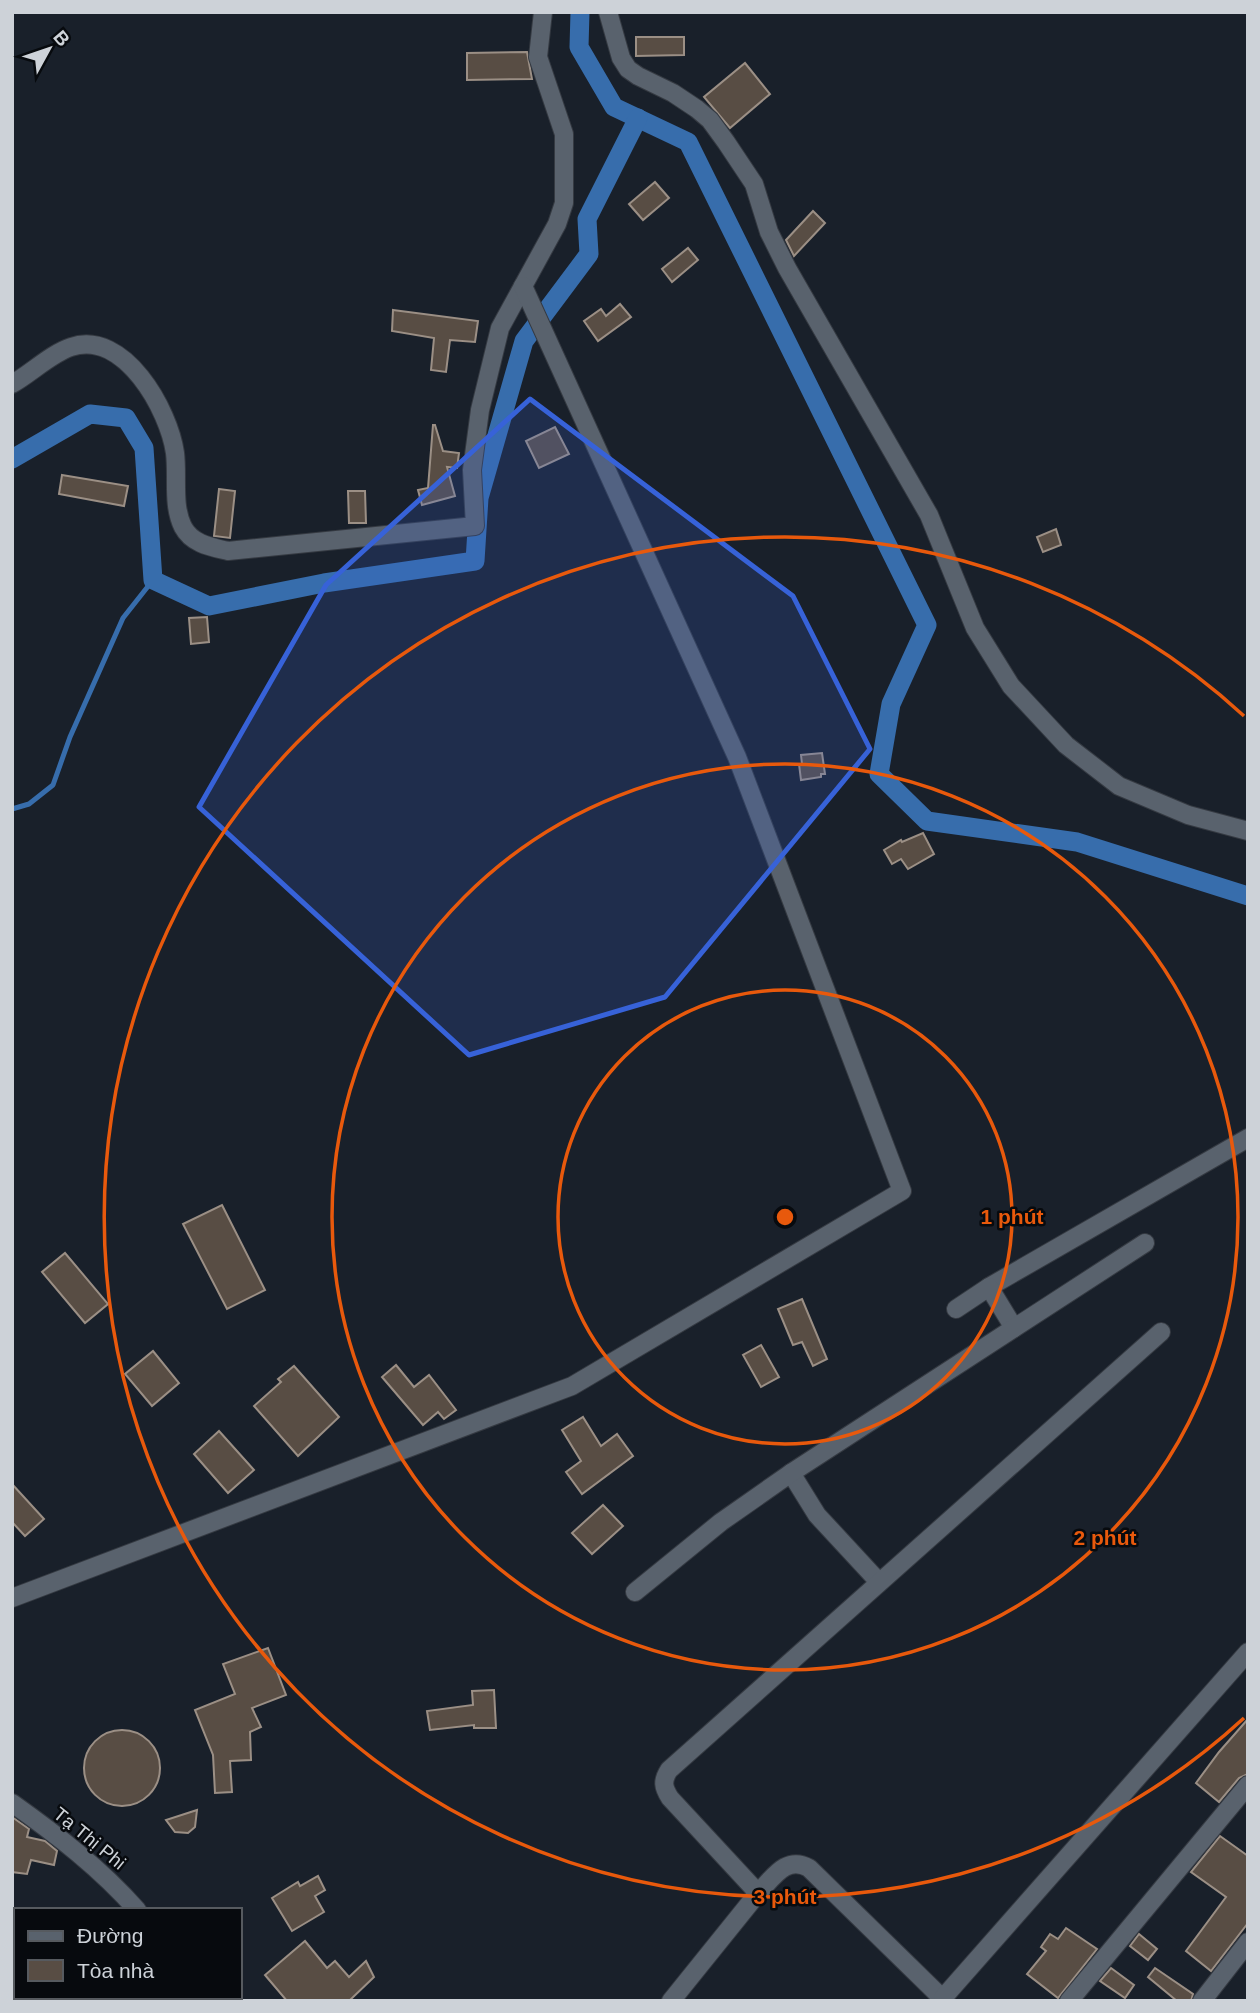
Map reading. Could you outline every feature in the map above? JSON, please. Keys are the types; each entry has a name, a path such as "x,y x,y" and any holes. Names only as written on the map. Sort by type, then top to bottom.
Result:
{"street":[{"path":"12,384 69,347 86,344 104,348 121,358 136,371 161,411 174,451 177,507 183,528 193,540 206,546 228,551 475,526 472,470 480,410 500,328 557,224 564,203 564,134 538,57 543,12"},
{"path":"608,12 621,58 628,69 673,93 710,120 754,184 769,232 787,268 929,515 975,628 1012,686 1066,745 1119,786 1188,815 1248,831"},
{"path":"12,1598 572,1386 902,1191 737,757 523,286"},
{"path":"956,1309 989,1287 1248,1138"},
{"path":"635,1592 721,1522 791,1473 1145,1243"},
{"path":"989,1287 1014,1328"},
{"path":"758,1893 670,1798 664,1788 664,1778 669,1770 1161,1332"},
{"path":"791,1473 817,1514 879,1582"},
{"path":"671,2001 758,1893 790,1864 799,1863 809,1868 944,1999 1248,1651"},
{"path":"1069,2001 1248,1786"},
{"name":"Tạ Thị Phi","path":"12,1803 108,1879 135,1908"},
{"path":"1202,2001 1248,1942"}],"highlighted area":[{"path":"530,399 793,596 870,749 665,997 469,1055 199,807 326,585"}],"building":[{"path":"636,37 684,37 684,55 636,56"},
{"path":"527,52 532,79 467,80 467,53"},
{"path":"745,63 770,94 730,128 704,97"},
{"path":"655,182 669,198 643,220 629,204"},
{"path":"813,211 825,223 794,256 786,240"},
{"path":"688,248 698,260 672,282 662,269"},
{"path":"620,304 631,317 598,341 584,321 601,309 606,316"},
{"path":"393,310 478,321 475,342 450,340 446,372 431,370 434,338 392,331"},
{"path":"433,425 443,451 459,453 457,468 447,467 455,496 422,505 418,490 428,488"},
{"path":"555,427 569,454 539,468 526,441"},
{"path":"62,475 128,486 124,506 59,494"},
{"path":"219,489 235,491 230,538 214,536"},
{"path":"348,491 365,491 366,523 349,523"},
{"path":"1056,529 1061,545 1043,552 1037,537"},
{"path":"207,617 209,642 191,644 189,618"},
{"path":"822,753 825,774 801,780 801,755"},
{"path":"923,833 934,854 908,869 901,859 892,864 884,850 901,840 902,842"},
{"path":"222,1205 265,1290 227,1309 183,1224"},
{"path":"65,1253 108,1304 85,1323 42,1272"},
{"path":"802,1299 827,1359 813,1366 802,1342 793,1345 778,1309"},
{"path":"761,1345 779,1377 761,1387 743,1355"},
{"path":"153,1351 179,1383 152,1406 125,1374"},
{"path":"396,1365 414,1387 429,1375 456,1410 444,1419 438,1412 423,1425 382,1377"},
{"path":"294,1366 339,1417 298,1456 254,1406 281,1382 278,1379"},
{"path":"583,1417 601,1446 617,1434 633,1456 582,1494 566,1472 581,1461 562,1430"},
{"path":"219,1431 254,1470 228,1493 194,1454"},
{"path":"12,1484 44,1519 25,1536 12,1522"},
{"path":"603,1505 623,1526 592,1554 572,1533"},
{"path":"268,1648 286,1695 252,1708 261,1727 250,1732 251,1760 230,1761 232,1792 215,1793 213,1755 195,1710 235,1694 223,1664"},
{"path":"494,1690 496,1728 474,1728 474,1725 430,1730 427,1711 473,1705 472,1691"},
{"path":"1248,1719 1248,1774 1239,1778 1219,1802 1196,1783"},
{"path":"122,1730 136,1733 149,1741 157,1754 160,1768 157,1782 149,1795 136,1803 122,1806 108,1803 95,1795 87,1782 84,1768 87,1754 95,1741 108,1733"},
{"path":"197,1810 195,1827 188,1833 175,1832 166,1820"},
{"path":"12,1817 29,1829 27,1837 45,1841 57,1851 54,1865 31,1860 27,1874 12,1872"},
{"path":"1220,1836 1248,1856 1248,1923 1211,1971 1186,1951 1226,1897 1191,1872"},
{"path":"318,1876 325,1890 315,1896 324,1912 292,1931 272,1898 298,1882 300,1886"},
{"path":"1066,1928 1097,1949 1058,1998 1027,1974 1046,1951 1041,1947 1050,1934 1058,1939"},
{"path":"1139,1934 1157,1949 1148,1960 1130,1946"},
{"path":"305,1941 327,1968 335,1961 349,1977 366,1961 374,1977 349,2001 287,2001 265,1975"},
{"path":"1111,1968 1134,1985 1125,1998 1100,1981"},
{"path":"1155,1968 1193,1994 1191,2001 1177,2001 1148,1977"}],"waterway":[{"path":"580,12 579,47 614,107 688,142 927,625 891,704 879,774 927,821 1077,842 1248,896"},
{"path":"12,459 90,414 126,418 144,448 153,580 209,606 324,583 475,561 479,498 524,341 589,254 587,219 638,118"},
{"path":"12,809 29,804 53,785 70,737 123,618 153,580"}]}
